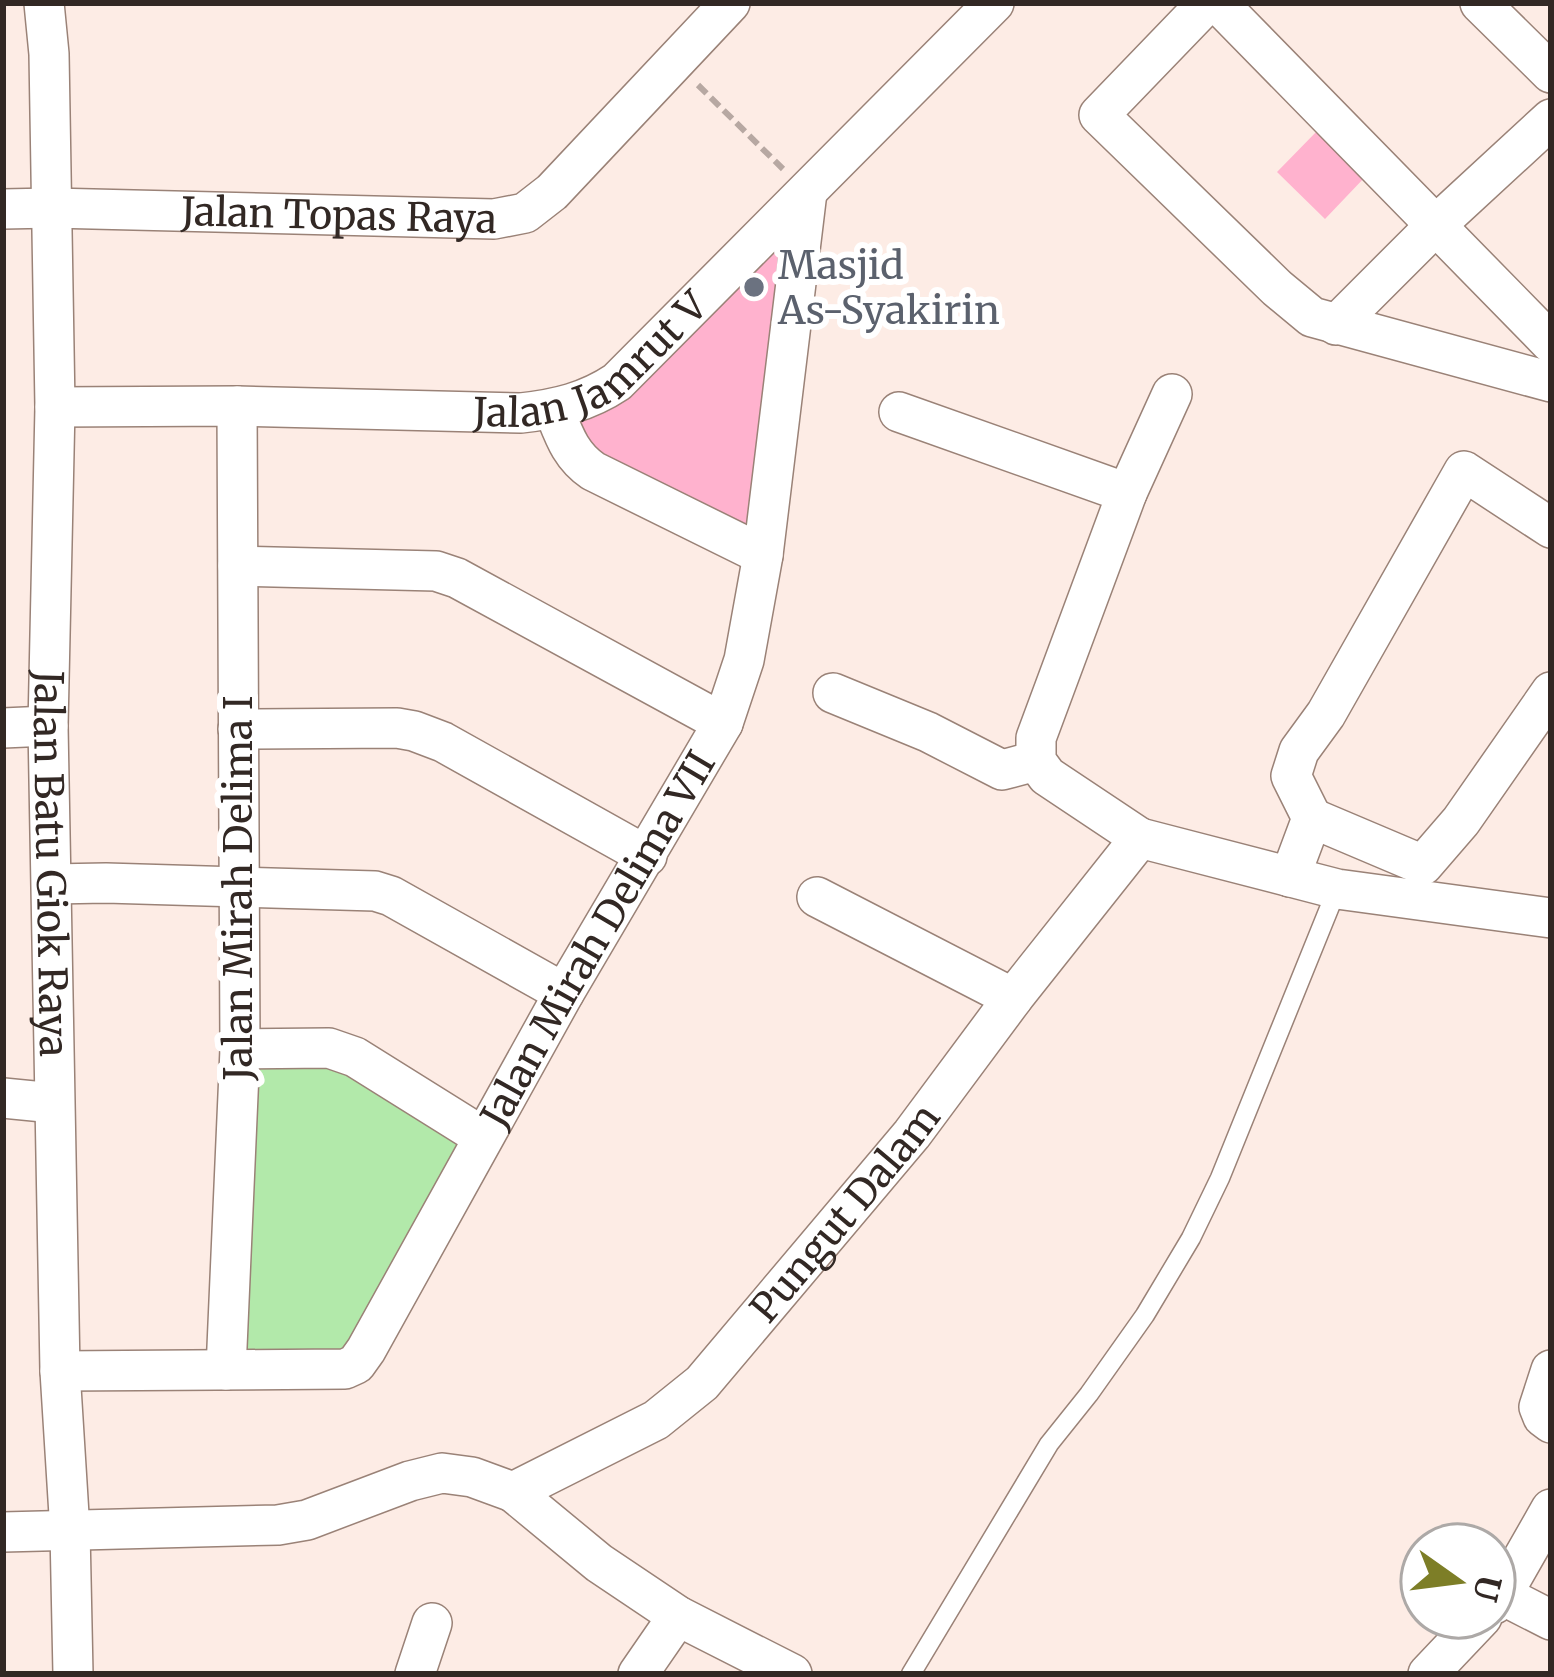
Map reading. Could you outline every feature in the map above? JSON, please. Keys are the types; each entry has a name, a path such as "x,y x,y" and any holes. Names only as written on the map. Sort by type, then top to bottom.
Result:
{"street":[{"name":"Jalan Batu Giok Raya","path":"44,3 50,54 56,407 48,726 54,1103 73,1674"},
{"name":"Jalan Topas Raya","path":"3,209 494,219 525,213 592,152 730,3"},
{"name":"Jalan Jamrut V","path":"56,407 521,413 554,410 594,398 617,382 994,3"},
{"path":"1208,3 1099,116 1312,317 1551,382"},
{"path":"1218,3 1551,343"},
{"path":"1480,3 1551,74"},
{"path":"1336,325 1551,120"},
{"name":"Jalan Mirah Delima VII","path":"60,1371 345,1369 356,1364 563,993 723,723 744,660 763,555 807,192"},
{"path":"1172,394 1127,493 1036,738 1036,761 1047,776 1140,838 1337,890 1551,918"},
{"name":"Jalan Mirah Delima I","path":"226,1370 240,1049 237,406"},
{"path":"554,410 570,450 592,471 763,555"},
{"path":"898,412 1127,493"},
{"path":"1551,528 1464,471 1326,714 1299,751 1292,776 1312,818 1424,865 1461,821 1551,692"},
{"path":"238,566 436,571 457,578 723,723"},
{"path":"833,694 928,732 1002,770 1036,761"},
{"path":"3,728 48,726"},
{"path":"238,729 414,731 443,742 646,856"},
{"path":"1290,877 1312,818"},
{"name":"Pungut Dalam","path":"514,1492 656,1420 702,1383 912,1134 1140,838"},
{"path":"52,884 375,891 563,993"},
{"path":"817,897 1013,998"},
{"path":"240,1049 328,1048 355,1058 483,1137"},
{"path":"3,1098 54,1103"},
{"path":"1551,1370 1539,1407 1551,1423"},
{"path":"3,1532 278,1525 307,1520 442,1473 472,1477 514,1492 599,1563 678,1616 793,1674"},
{"path":"1518,1564 1551,1509"},
{"path":"1518,1611 1551,1620"},
{"path":"638,1674 678,1616"},
{"path":"415,1674 432,1623"},
{"path":"1428,1674 1459,1641"}],"lane":[{"path":"911,1674 1049,1444 1145,1315 1191,1238 1337,890"}],"path":[{"path":"674,62 807,192"}],"green space":[{"path":"329,1048 483,1137 366,1350 226,1370 240,1049"}],"building":[{"path":"1318,130 1366,176 1325,219 1277,172"},
{"name":"Masjid As-Syakirin","path":"807,192 763,555 593,471 554,410 617,382"}],"place":[{"name":"Masjid As-Syakirin","path":"754,287"}]}
